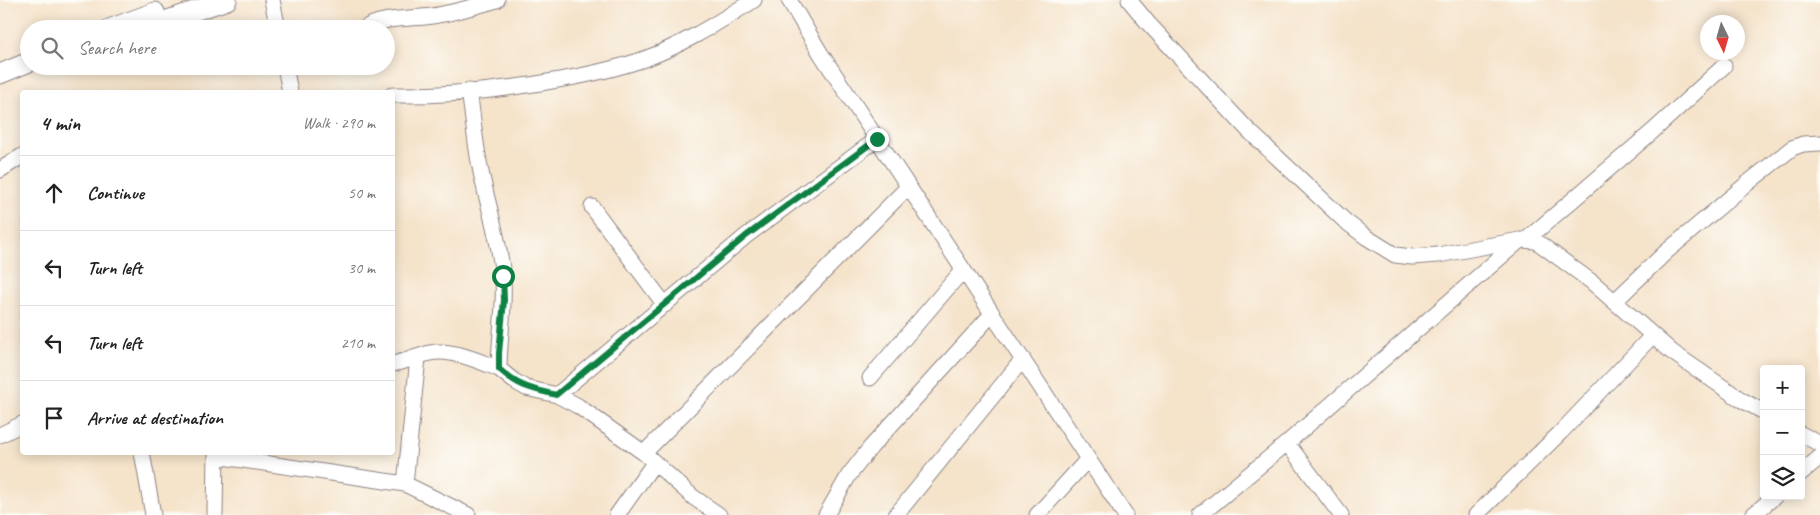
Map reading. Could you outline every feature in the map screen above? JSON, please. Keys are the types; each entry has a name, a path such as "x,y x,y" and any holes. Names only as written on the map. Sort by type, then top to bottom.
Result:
{"street":[{"path":"134,20 189,0"},
{"path":"168,20 227,0"},
{"path":"272,0 276,20"},
{"path":"395,20 432,16 496,0"},
{"path":"395,94 419,95 508,88 620,67 648,58 685,41 754,0"},
{"path":"789,0 820,54 1125,515"},
{"path":"1129,0 1148,23 1248,130 1345,221 1366,237 1395,255 1412,257 1438,255 1523,240 1539,243 1615,301 1672,352 1740,399 1760,410"},
{"path":"0,74 20,66"},
{"path":"1200,515 1646,137 1724,66"},
{"path":"287,75 290,90"},
{"path":"469,91 480,166 503,276 504,300 499,369"},
{"path":"556,395 746,236 877,139"},
{"path":"1615,301 1666,252 1792,148 1803,144 1820,143"},
{"path":"0,170 20,163"},
{"path":"617,515 649,458 908,187"},
{"path":"592,207 664,305"},
{"path":"870,378 963,270"},
{"path":"826,515 849,475 871,447 992,314"},
{"path":"1476,515 1561,432 1652,336"},
{"path":"395,363 430,353 449,353 499,369 526,388 556,395 578,406 649,458 693,497 719,515"},
{"path":"405,484 418,358"},
{"path":"896,515 1023,359"},
{"path":"0,435 20,425"},
{"path":"1805,436 1820,444"},
{"path":"1287,443 1341,515"},
{"path":"143,455 153,515"},
{"path":"215,515 216,455"},
{"path":"222,455 405,484 468,515"},
{"path":"1805,470 1820,457"},
{"path":"1037,515 1088,459"},
{"path":"1753,515 1770,500"}],"route":[{"path":"503,276 504,300 499,369 526,388 556,395 746,236 877,139"}]}
